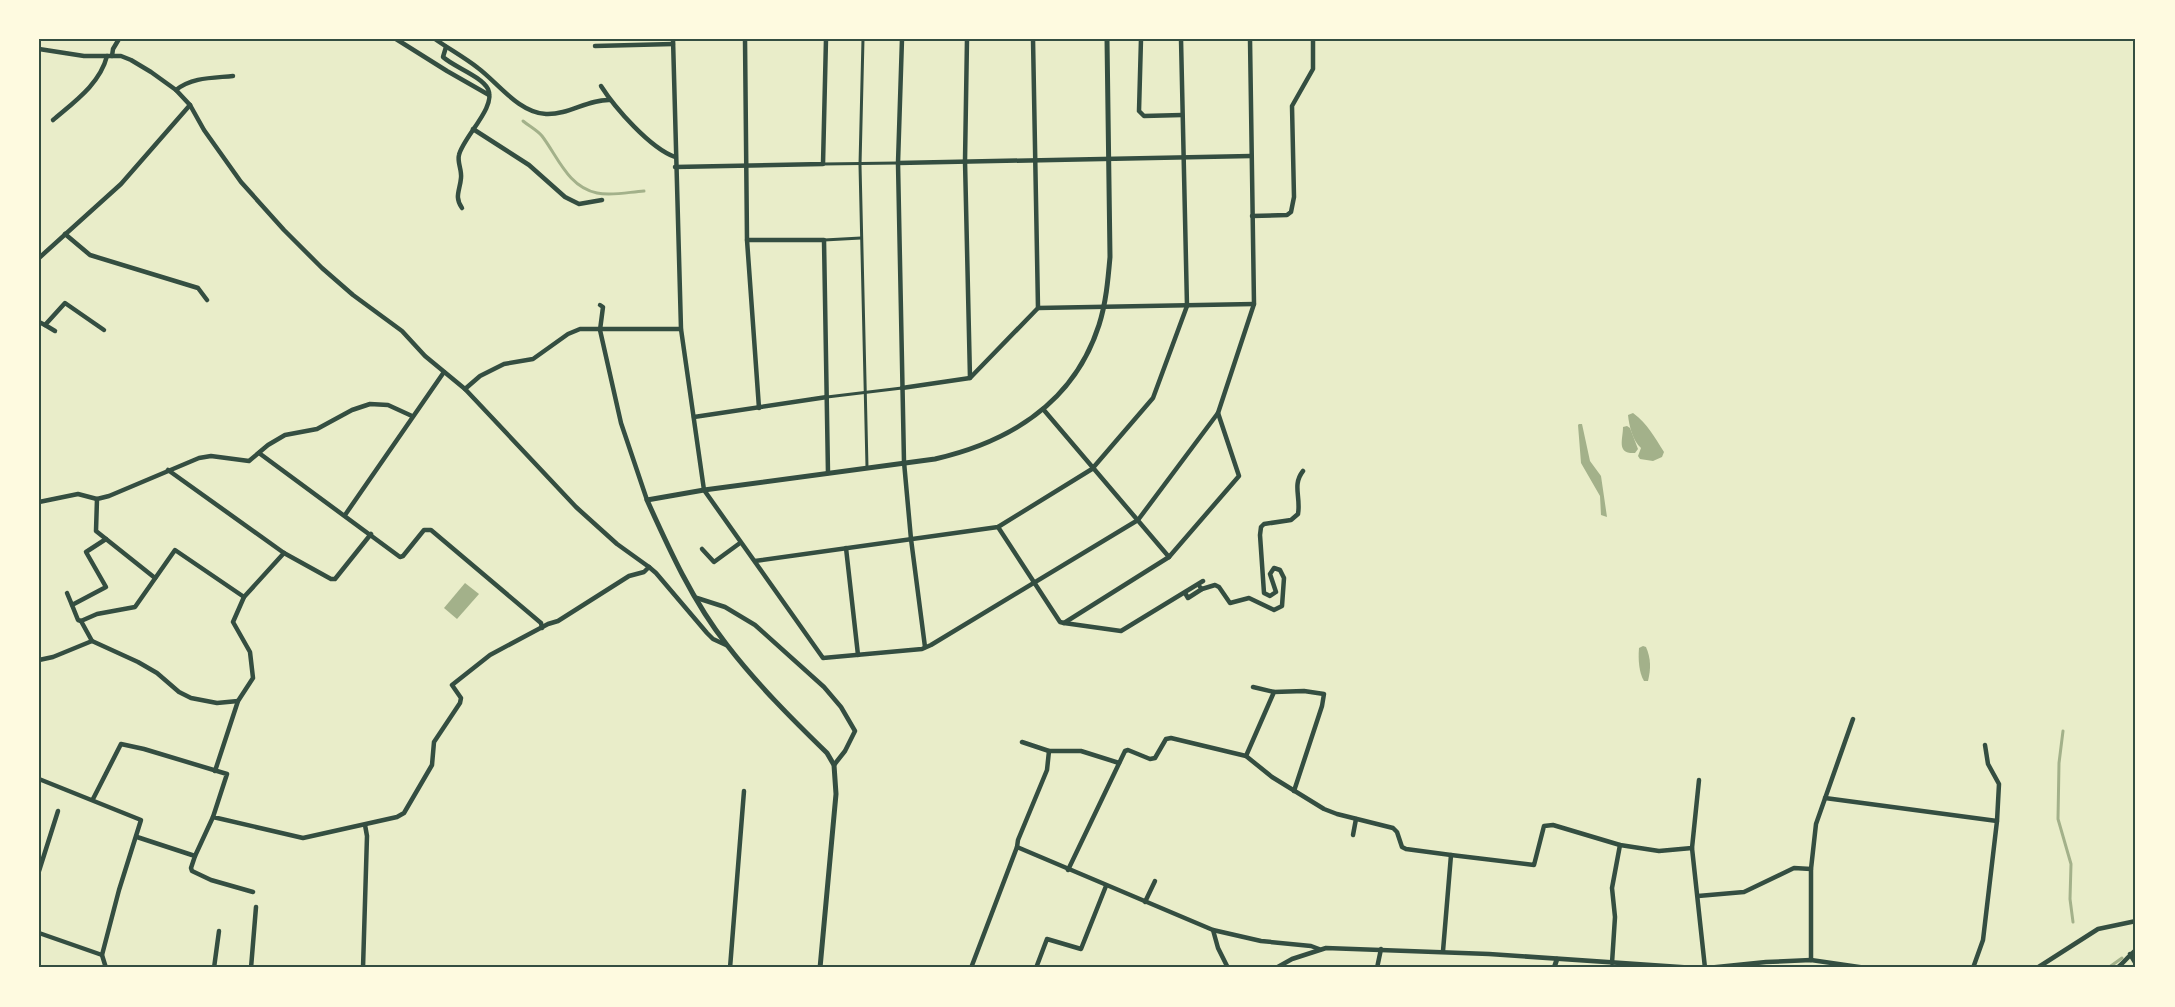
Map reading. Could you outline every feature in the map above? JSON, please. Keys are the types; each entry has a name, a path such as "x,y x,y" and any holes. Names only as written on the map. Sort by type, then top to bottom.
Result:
{"street":[{"path":"53,120 88,90 119,39"},
{"path":"396,39 489,95"},
{"path":"435,39 476,67 522,106 537,113 563,112 600,100 610,100"},
{"path":"745,39 747,240 759,408"},
{"path":"823,164 826,39"},
{"path":"863,39 860,165 867,467"},
{"path":"902,39 898,163 904,462 925,647"},
{"path":"967,39 965,161 970,378"},
{"path":"1033,39 1038,308"},
{"path":"647,500 704,490 935,459 968,451 998,439 1023,425 1058,395 1086,353 1098,328 1104,306 1110,257 1107,39"},
{"path":"1141,39 1139,111 1144,116 1182,115"},
{"path":"754,561 998,527 1092,469 1153,398 1187,306 1181,39"},
{"path":"595,46 673,41 681,328 704,490 823,658 922,649 1138,520 1218,413 1254,304 1250,39"},
{"path":"1252,216 1287,215 1291,212 1293,197 1292,106 1313,69 1313,39"},
{"path":"446,47 443,57 488,88 489,95 487,107 459,154 461,177 457,196 462,208"},
{"path":"39,49 130,60 176,90 190,105 204,130 241,182 284,230 322,268 353,295 402,331 465,389 576,507 617,544 656,573 707,633 713,639 727,645"},
{"path":"176,90 194,80 233,76"},
{"path":"601,86 610,100 650,142 675,157"},
{"path":"40,256 121,184 190,105"},
{"path":"62,112 66,117"},
{"path":"473,129 529,165 565,197 579,204 602,200"},
{"path":"675,167 1251,156"},
{"path":"65,234 90,255 198,288 207,300"},
{"path":"747,240 862,238"},
{"path":"824,240 828,473"},
{"path":"45,325 65,303 104,330"},
{"path":"694,417 970,378 1038,308 1254,304"},
{"path":"600,305 603,307 600,330 621,423 647,500 667,544 727,645 770,696 826,753 834,765 836,794 820,968"},
{"path":"39,322 54,331"},
{"path":"465,389 480,376 504,364 533,359 568,334 580,329 681,328"},
{"path":"345,515 444,372"},
{"path":"39,502 78,494 97,499 109,496 199,458 211,456 249,461 268,445 285,435 317,429 352,410 370,404 388,405 412,416"},
{"path":"1043,409 1169,557"},
{"path":"1064,623 1169,557 1239,476 1218,413"},
{"path":"259,453 400,557 424,530 431,530 541,623 542,628"},
{"path":"168,470 284,553 335,579 371,534"},
{"path":"998,527 1060,622 1121,632 1201,585 1219,587 1230,603 1249,598 1274,610 1282,606 1284,578 1280,570 1274,568 1270,574 1276,592 1270,596 1264,593 1260,530 1264,524 1291,520 1298,514 1296,487 1304,471"},
{"path":"97,499 96,531 155,578"},
{"path":"77,554 86,552 106,540"},
{"path":"702,549 714,562 740,543"},
{"path":"846,548 858,655"},
{"path":"81,621 97,614 135,607 176,550 244,597"},
{"path":"86,552 106,587"},
{"path":"214,771 238,701 253,678 250,652 233,622 244,597 284,553"},
{"path":"213,817 303,838 365,825 404,813 432,765 434,742 461,698 452,685 490,655 558,621 629,576 644,572 649,567"},
{"path":"72,605 113,585"},
{"path":"67,592 78,620 81,621 92,641 138,662 157,673 178,692 191,698 217,703 238,701"},
{"path":"697,598 725,607 755,625 824,687 842,707 855,731 845,751 834,765"},
{"path":"39,660 53,657 92,641"},
{"path":"1253,687 1274,693 1304,691 1324,694 1294,791"},
{"path":"1246,756 1274,693"},
{"path":"1806,968 1809,960 1811,869 1816,824 1853,719"},
{"path":"1068,870 1119,763 1128,750 1150,759 1155,758 1167,739 1171,738 1246,756 1272,777 1324,809 1393,828 1402,847 1406,849 1534,865 1544,826 1553,825 1620,845 1659,851 1692,848"},
{"path":"1022,742 1049,751 1081,751 1119,763"},
{"path":"93,799 121,744 228,774 191,868 192,871 211,880 252,892"},
{"path":"1973,968 1983,940 1999,784 1988,764 1985,745"},
{"path":"970,968 1047,770 1049,751"},
{"path":"39,779 141,820 102,955 106,968"},
{"path":"1699,780 1692,848 1706,968 1809,960 1866,968"},
{"path":"730,968 744,791"},
{"path":"1825,798 1997,821"},
{"path":"39,871 58,811"},
{"path":"1353,835 1356,819"},
{"path":"363,968 367,836 365,825"},
{"path":"137,837 195,856"},
{"path":"1612,963 1615,917 1612,888 1620,845"},
{"path":"1017,847 1213,930 1319,949"},
{"path":"1443,951 1451,855"},
{"path":"1698,896 1744,892 1794,868 1811,869"},
{"path":"1145,902 1155,881"},
{"path":"1036,968 1047,939 1052,938 1081,950 1106,886"},
{"path":"251,968 256,907"},
{"path":"2037,968 2098,929 2136,921"},
{"path":"1213,930 1218,948 1228,968"},
{"path":"214,968 219,932"},
{"path":"39,933 102,955"},
{"path":"1276,968 1319,949 1381,949 1695,968"},
{"path":"1377,968 1381,949"},
{"path":"2117,968 2136,950"},
{"path":"2130,954 2136,964"},
{"path":"1554,968 1557,959"}],"shaded area":[{"path":"1633,413 1654,436 1664,452 1662,457 1653,461 1640,459 1638,456 1641,448 1629,424 1628,415"},
{"path":"1579,424 1582,424 1590,461 1601,476 1607,517 1601,515 1600,496 1581,463"},
{"path":"1623,427 1630,428 1638,449 1635,453 1629,453 1623,449"},
{"path":"465,583 479,594 457,619 444,608"},
{"path":"1646,647 1650,660 1648,681 1644,681 1639,666 1639,648"}],"waterway":[{"path":"523,121 540,134 578,185 597,193 644,191"},
{"path":"2063,731 2059,763 2058,819 2071,864 2070,899 2073,922"},
{"path":"2108,968 2122,958"}]}
